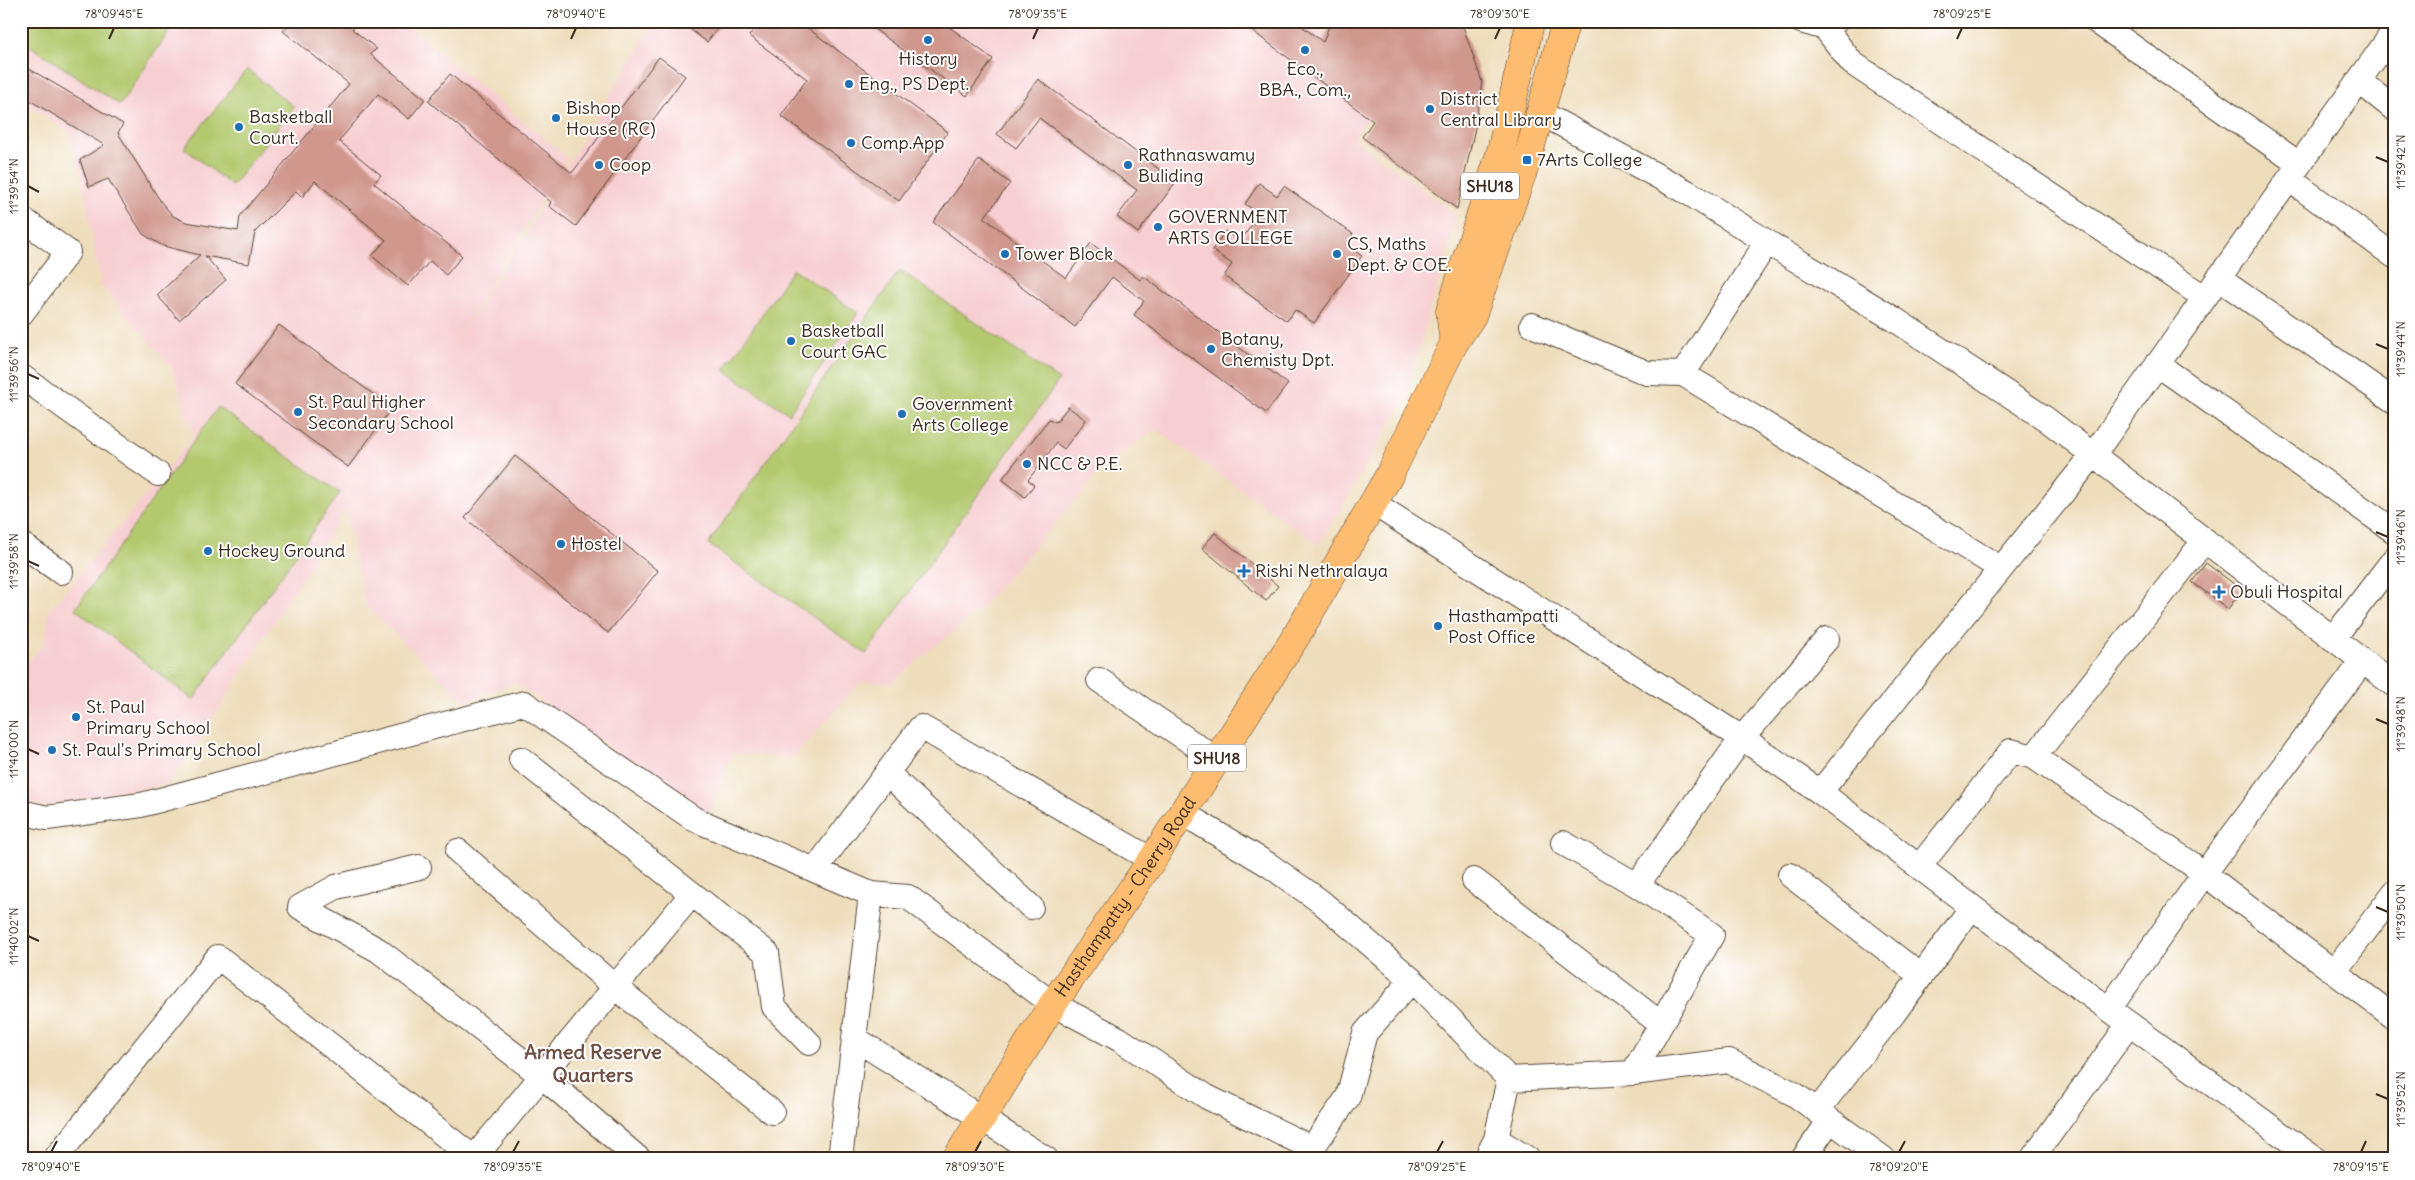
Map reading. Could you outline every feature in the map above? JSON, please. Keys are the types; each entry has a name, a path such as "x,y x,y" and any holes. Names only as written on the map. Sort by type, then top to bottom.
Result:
{"main road":[{"path":"1526,24 1545,32 1553,31 1566,21"},
{"name":"Hasthampatty - Cherry Road","path":"956,1159 1053,1004 1152,860 1181,812 1296,638 1390,474 1454,343 1472,316 1527,160 1566,21"},
{"name":"SHU18","path":"1454,343 1450,311 1501,152 1526,24"}],"street":[{"path":"1802,21 1830,24 1852,62 2204,297"},
{"path":"2096,21 2294,172 2394,256"},
{"path":"1820,792 2094,454 2394,31"},
{"path":"2359,81 2394,109"},
{"path":"1539,112 1687,192 1894,319 2046,419 2094,454 2362,662 2394,684"},
{"path":"21,218 68,252 21,314"},
{"path":"1683,374 1767,242"},
{"path":"2218,278 2394,400"},
{"path":"1532,325 1647,373 1683,374 2000,568"},
{"path":"2157,364 2392,526"},
{"path":"21,376 158,474"},
{"path":"1373,503 1742,738 1820,792 2109,1009 2315,1159"},
{"path":"2034,757 2205,540"},
{"path":"21,544 61,572"},
{"path":"2333,639 2394,559"},
{"path":"1636,885 1742,738 1827,639"},
{"path":"2109,1009 2204,874 2362,662"},
{"path":"1098,680 1216,759"},
{"path":"21,812 47,818 141,806 524,704 694,819 871,894 908,897 1053,1004 1119,1039 1207,1097 1314,1154 1348,1097 1365,1032 1412,980"},
{"path":"815,870 921,727 1152,860"},
{"path":"1919,867 2011,750 2034,757 2204,874 2394,1017"},
{"path":"520,759 767,953 774,1007 809,1043"},
{"path":"887,773 1031,907"},
{"path":"1181,812 1268,865 1320,900 1412,980 1509,1079 1633,1073 1729,1061 1794,1094 1884,1159"},
{"path":"1563,843 1636,885 1712,935 1633,1073"},
{"path":"458,851 615,987 772,1112"},
{"path":"419,867 336,887 300,907 378,950 542,1076 639,1159"},
{"path":"1790,875 1921,976"},
{"path":"1474,880 1661,1024"},
{"path":"2334,972 2394,893"},
{"path":"55,1159 218,957 474,1158 692,894"},
{"path":"840,1159 871,894"},
{"path":"1803,1159 1824,1116 1921,976 1972,907"},
{"path":"2032,1159 2130,1024"},
{"path":"854,1038 1046,1159"},
{"path":"1509,1079 1491,1149 1528,1159"}],"shaded area":[{"name":"Government Arts College","path":"21,21 400,21 405,24 568,158 443,361 526,233 655,21 1327,21 1322,34 1391,87 1353,138 1457,216 1405,398 1319,545 1155,429 1107,464 981,608 891,683 861,682 793,758 733,753 707,815 515,683 465,701 366,606 345,510 184,764 166,784 47,807 21,802 21,670 44,643 49,611 194,436 172,368 101,286 81,174 67,130 21,102"}],"green space":[{"path":"21,21 176,21 120,105 21,40"},
{"name":"Basketball Court.","path":"247,69 294,107 232,186 184,148"},
{"name":"Basketball Court GAC","path":"793,269 858,313 789,414 724,370"},
{"path":"900,270 1059,380 866,654 708,544"},
{"name":"Hockey Ground","path":"218,407 340,493 193,700 75,609"}],"building":[{"path":"292,21 359,21 352,29 377,49 370,54 425,99 409,119 378,94 339,141 381,175 374,183 462,256 446,275 430,261 408,286 372,256 386,240 315,181 302,197 296,191 255,232 249,264 205,256 226,280 179,320 157,295 200,255 163,246 143,234 108,179 89,187 80,160 104,145 21,95 21,64 123,124 118,133 161,202 173,216 186,222 238,231 240,216 349,84 283,31"},
{"path":"679,21 723,21 707,42"},
{"path":"760,21 798,21 948,132 899,201 781,116 807,79 749,36"},
{"name":"History","path":"863,21 941,21 993,59 967,96"},
{"name":"District Central Library","path":"1239,21 1295,21 1323,42 1331,21 1454,21 1464,29 1482,82 1475,128 1457,209 1362,137 1373,121"},
{"path":"659,57 685,76 576,226 549,206 551,202 428,101 450,74 572,173"},
{"name":"Rathnaswamy Buliding","path":"1038,79 1176,182 1138,233 1117,217 1137,190 1039,118 1016,148 997,134"},
{"path":"979,160 1010,183 984,218 1066,278 1091,243 1140,280 1143,276 1288,384 1266,413 1134,315 1144,301 1112,277 1075,327 933,222"},
{"name":"CS, Maths Dept. & COE.","path":"1259,183 1277,196 1284,186 1353,234 1346,245 1362,256 1314,323 1295,310 1287,321 1262,304 1224,276 1232,264 1212,250 1225,231 1240,242 1259,214 1245,204"},
{"path":"279,325 392,408 348,467 235,384"},
{"name":"NCC & P.E.","path":"1068,407 1086,420 1064,449 1056,443 1028,480 1034,485 1025,497 1002,479 1049,419 1056,422"},
{"name":"Hostel","path":"515,456 658,571 608,633 465,518"},
{"path":"1215,533 1278,586 1266,601 1202,548"},
{"path":"2206,563 2242,590 2228,609 2192,582"}],"place":[{"name":"History","path":"928,40"},
{"name":"Eco., BBA., Com.,","path":"1305,50"},
{"name":"Eng., PS Dept.","path":"849,84"},
{"name":"District Central Library","path":"1430,109"},
{"name":"Bishop House (RC)","path":"556,118"},
{"name":"Basketball Court.","path":"239,127"},
{"name":"Comp.App","path":"851,143"},
{"name":"7Arts College","path":"1527,160"},
{"name":"Coop","path":"599,165"},
{"name":"Rathnaswamy Buliding","path":"1128,165"},
{"name":"GOVERNMENT ARTS COLLEGE","path":"1158,227"},
{"name":"Tower Block","path":"1005,254"},
{"name":"CS, Maths Dept. & COE.","path":"1337,254"},
{"name":"Basketball Court GAC","path":"791,341"},
{"name":"Botany, Chemisty Dpt.","path":"1211,349"},
{"name":"St. Paul Higher Secondary School","path":"298,412"},
{"name":"Government Arts College","path":"902,414"},
{"name":"NCC & P.E.","path":"1027,464"},
{"name":"Hostel","path":"561,544"},
{"name":"Hockey Ground","path":"208,551"},
{"name":"Rishi Nethralaya","path":"1244,571"},
{"name":"Obuli Hospital","path":"2219,592"},
{"name":"Hasthampatti Post Office","path":"1438,626"},
{"name":"St. Paul Primary School","path":"76,717"},
{"name":"St. Paul's Primary School","path":"52,750"}],"district":[{"name":"Armed Reserve Quarters","path":"593,1064"}]}
